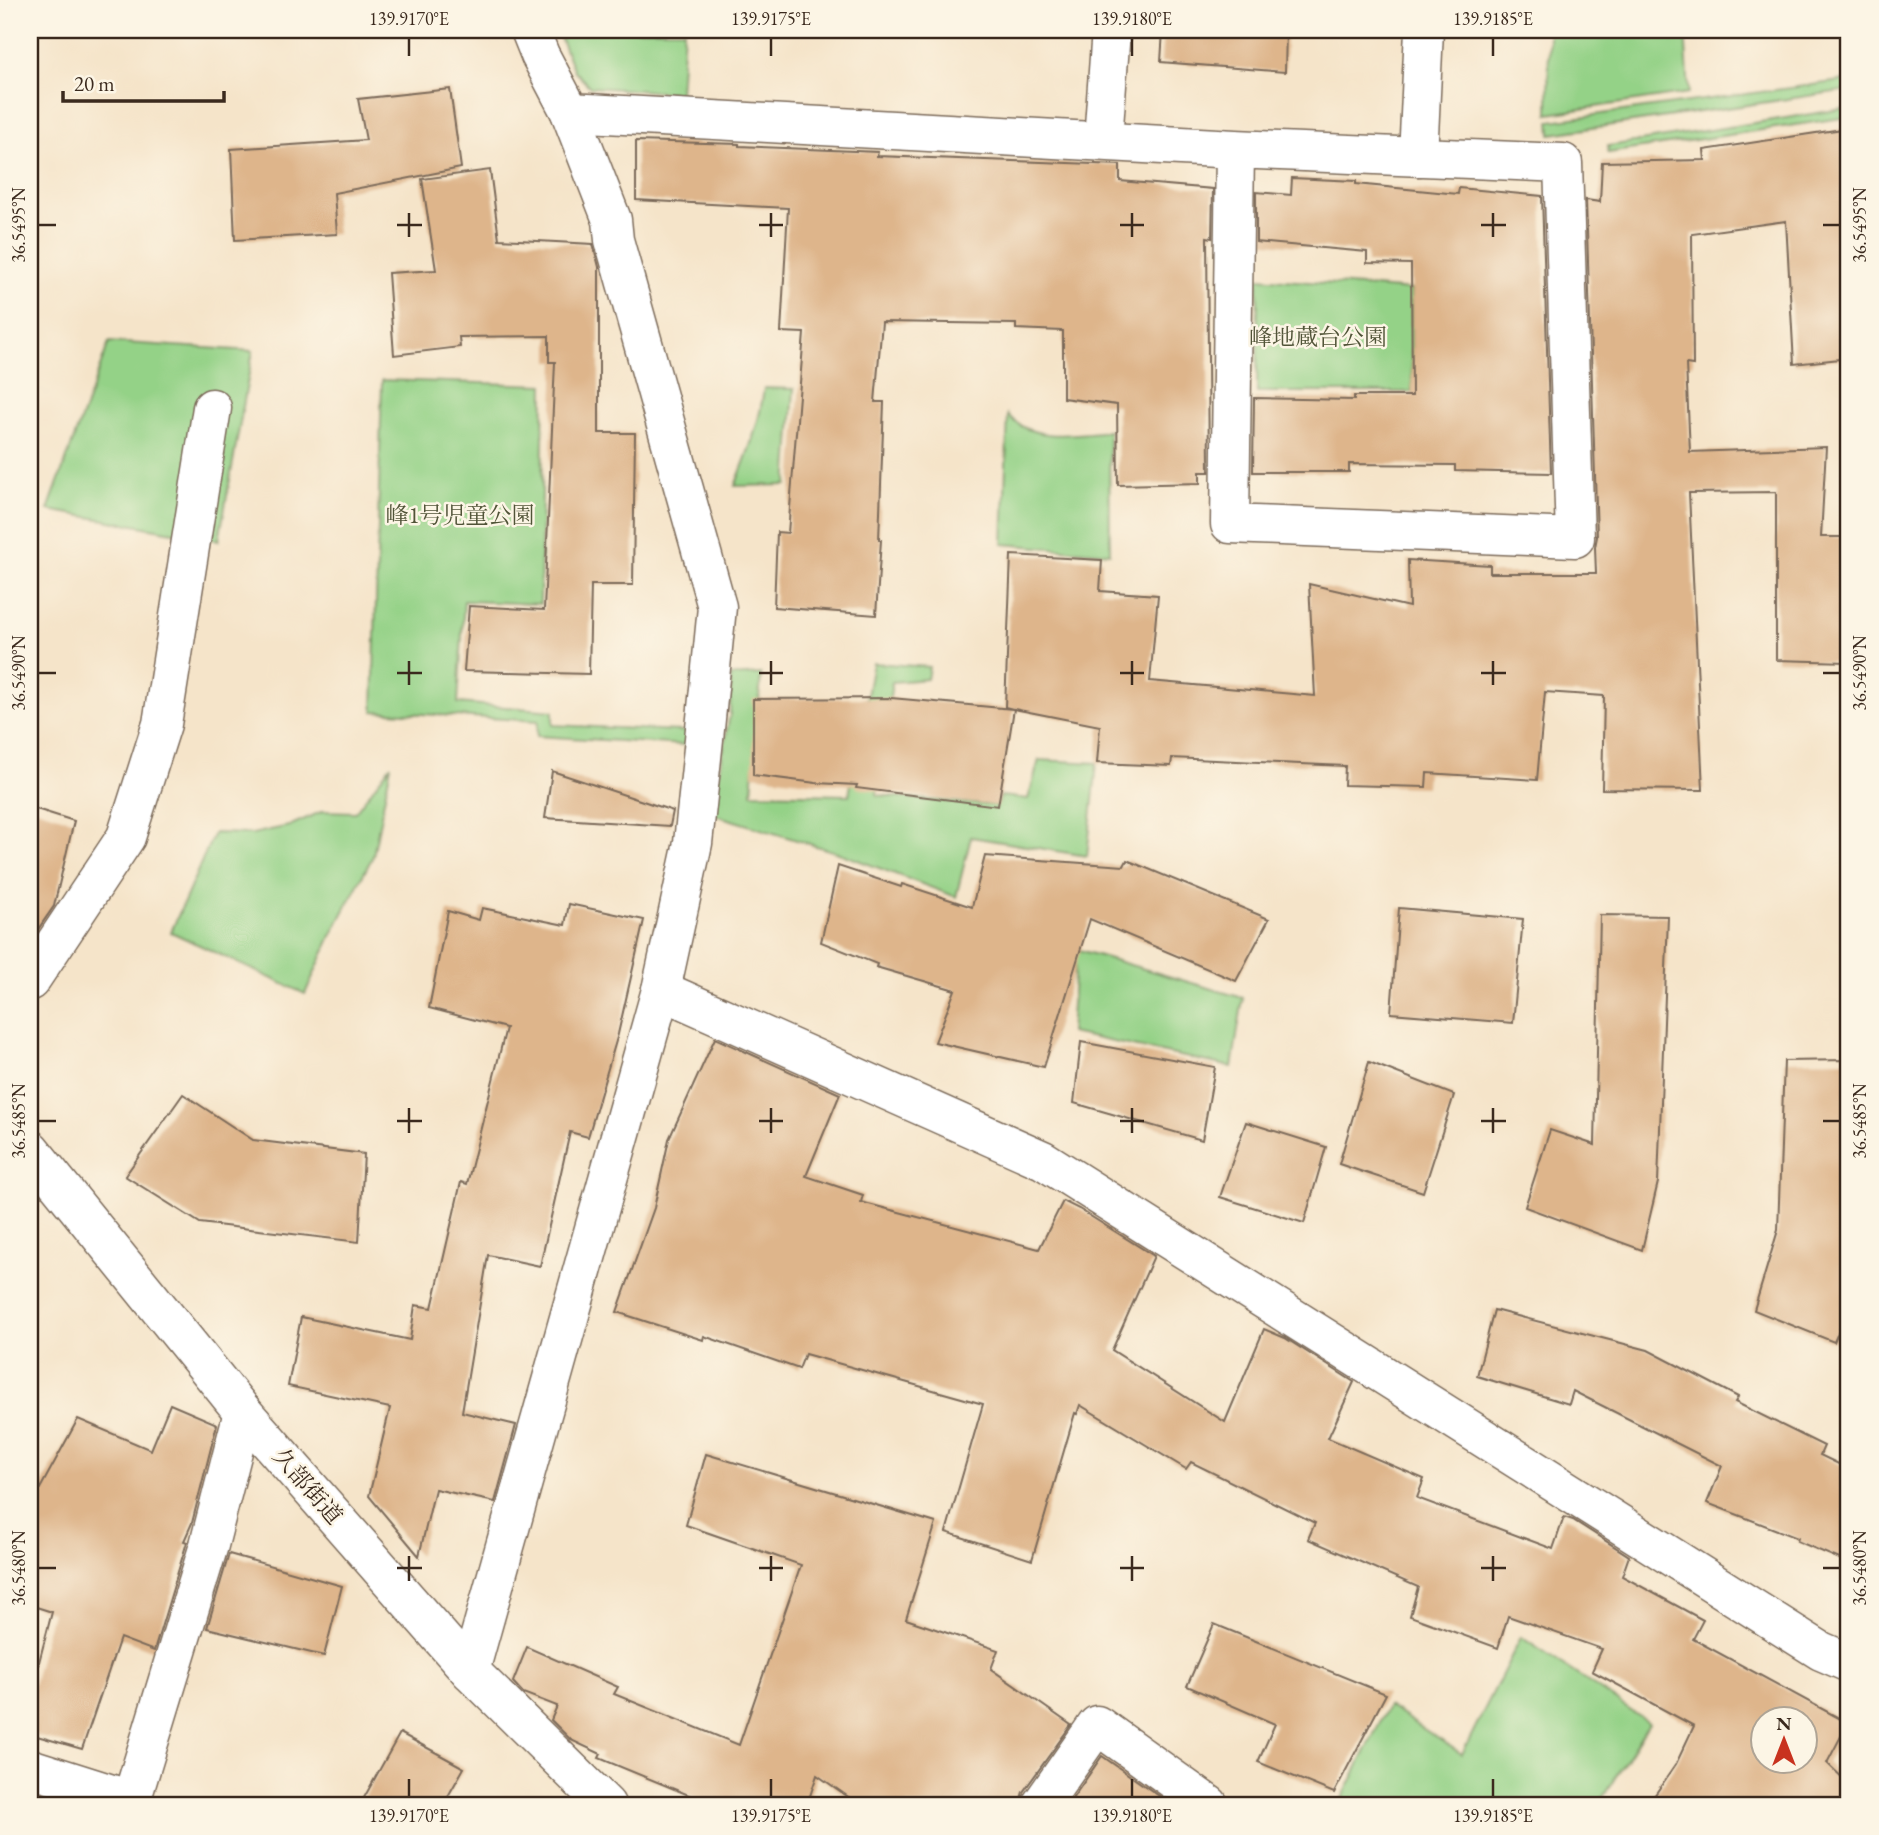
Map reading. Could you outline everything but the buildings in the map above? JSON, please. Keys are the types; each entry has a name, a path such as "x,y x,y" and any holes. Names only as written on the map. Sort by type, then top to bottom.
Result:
{"street":[{"path":"470,1671 661,990 694,843 717,607 614,240 612,220 570,112 530,30"},
{"path":"1103,140 1111,30"},
{"path":"1418,157 1424,30"},
{"path":"570,112 1235,149 1563,163 1575,538 1230,524 1235,149"},
{"path":"30,981 126,837 162,724 212,408"},
{"path":"661,990 1043,1160 1821,1651 1849,1663"},
{"name":"久部街道","path":"30,1149 243,1412 470,1671 606,1805"},
{"path":"30,1768 131,1802 209,1545 243,1412"},
{"path":"1041,1805 1097,1725 1209,1805"}],"green space":[{"path":"557,30 684,30 680,93 590,87 574,71"},
{"path":"1549,30 1685,30 1689,93 1548,114"},
{"path":"1849,80 1849,90 1551,134 1550,121"},
{"path":"1849,108 1849,117 1608,153 1608,146"},
{"name":"峰地蔵台公園","path":"1258,278 1411,290 1412,392 1257,392"},
{"path":"109,342 253,351 219,540 48,510"},
{"name":"峰1号児童公園","path":"382,380 544,385 540,604 464,601 458,703 553,711 553,725 701,732 701,746 537,736 538,721 373,711"},
{"path":"764,388 794,389 787,485 735,486 749,450"},
{"path":"1008,415 1029,430 1042,433 1069,435 1109,431 1110,553 1003,544"},
{"path":"873,663 929,667 927,679 892,682 877,795 997,806 1001,796 1028,799 1039,760 1097,763 1087,856 971,837 956,897 839,853 712,814 730,714 731,676 761,674 752,793 849,795"},
{"path":"391,765 373,856 331,936 305,994 171,932 214,833 252,834 289,826 323,811 355,812"},
{"path":"1076,949 1243,998 1232,1067 1070,1033"},
{"path":"1521,1637 1649,1723 1598,1805 1339,1805 1388,1706 1462,1754"}]}
